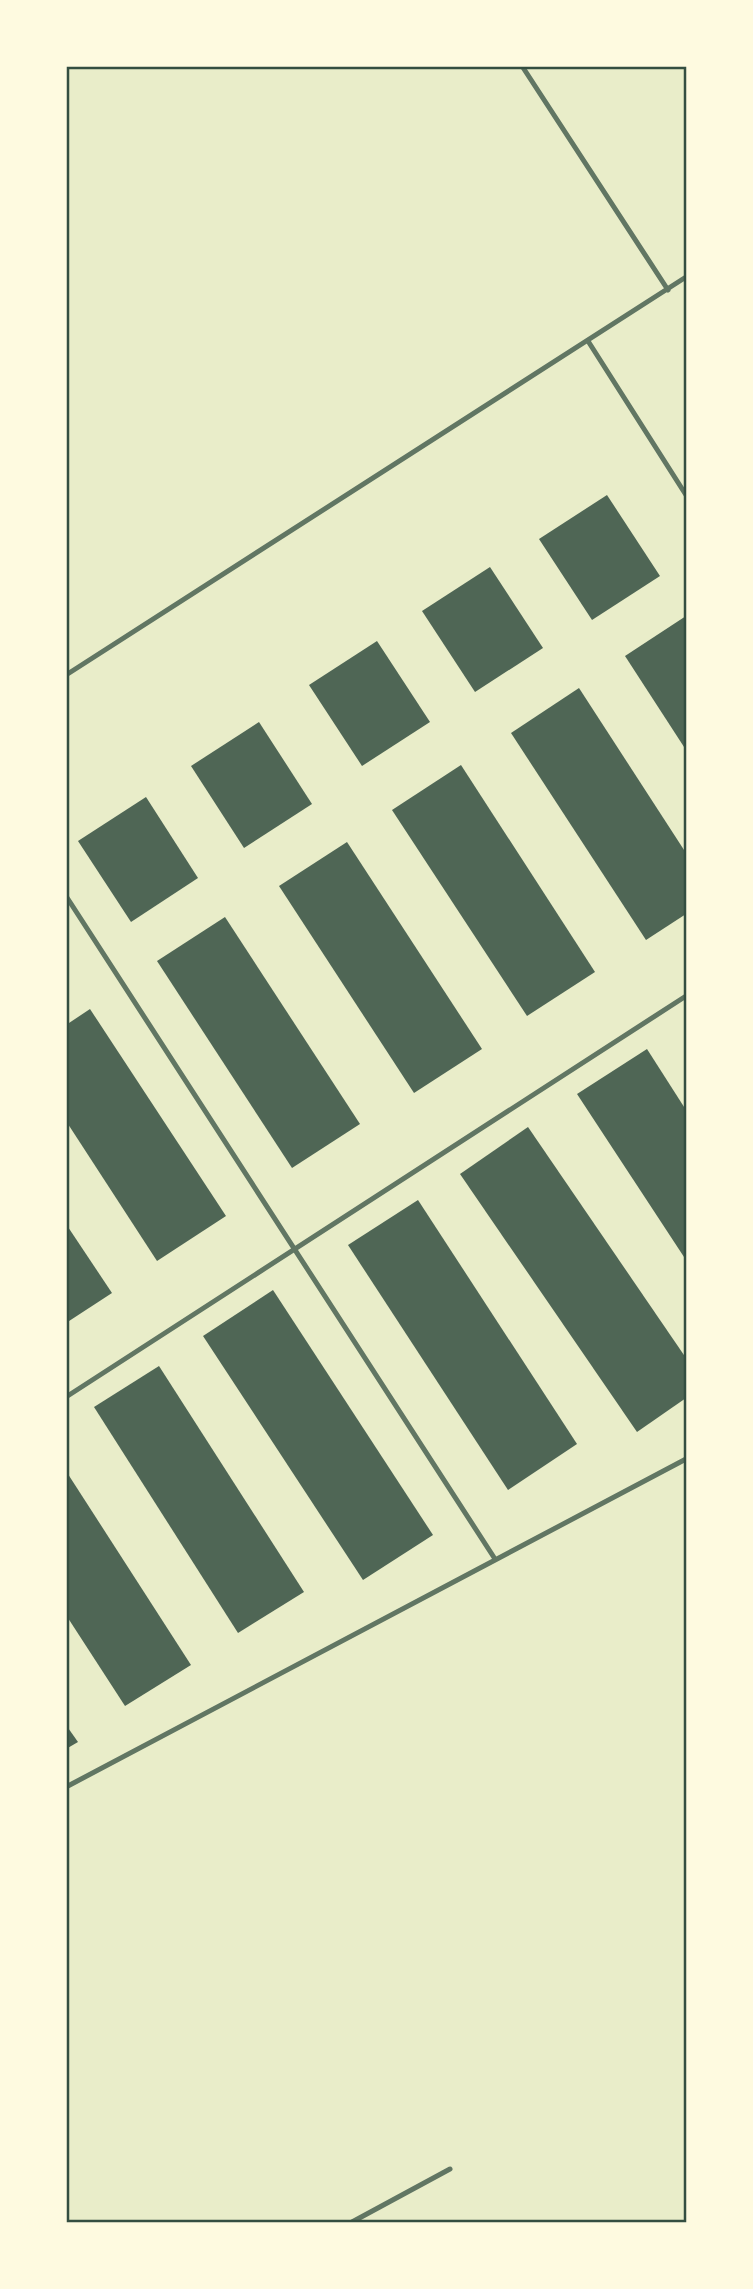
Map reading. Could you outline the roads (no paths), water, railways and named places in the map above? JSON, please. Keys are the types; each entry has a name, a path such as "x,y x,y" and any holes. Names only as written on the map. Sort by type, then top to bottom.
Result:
{"lane":[{"path":"522,66 668,290"},
{"path":"66,675 687,277"},
{"path":"588,341 687,495"},
{"path":"66,896 495,1559"},
{"path":"66,1396 687,996"},
{"path":"66,1787 687,1459"},
{"path":"352,2222 450,2169"}]}
